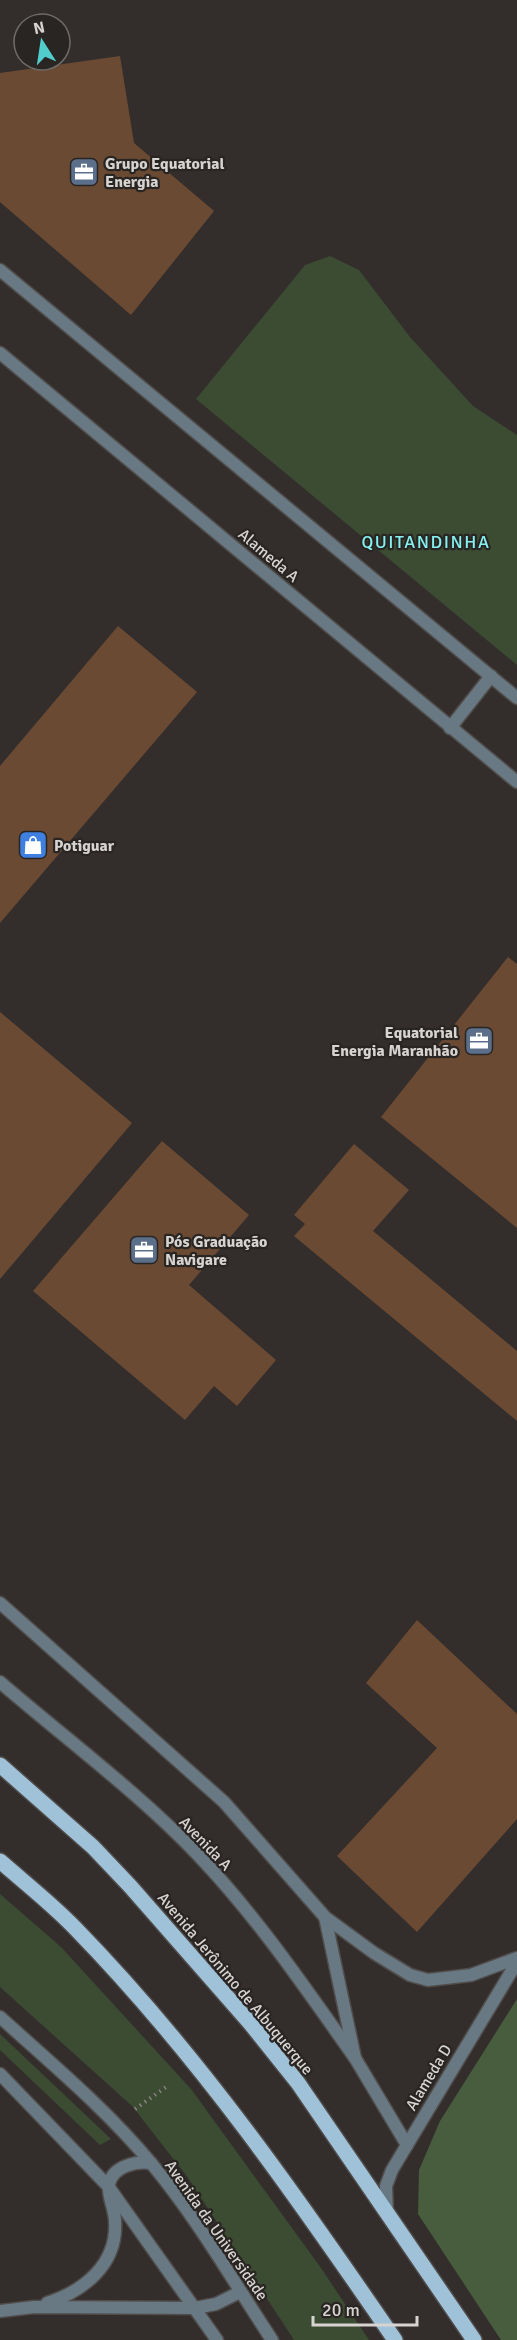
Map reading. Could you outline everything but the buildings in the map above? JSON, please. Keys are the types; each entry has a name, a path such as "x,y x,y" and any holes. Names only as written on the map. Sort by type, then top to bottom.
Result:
{"main road":[{"name":"Avenida Jerônimo de Albuquerque","path":"0,1765 93,1847 250,2023 298,2083 474,2340"},
{"path":"0,1861 73,1926 130,1986 244,2125 395,2340"}],"street":[{"path":"0,270 517,698"},
{"name":"Alameda A","path":"0,352 517,782"},
{"path":"450,728 491,676"},
{"name":"Avenida A","path":"0,1604 224,1802 325,1917 391,1965 428,1980 471,1975 517,1960"},
{"name":"Avenida A","path":"0,1682 162,1820 199,1856 249,1914 295,1973 355,2058 407,2145"},
{"name":"Avenida A","path":"325,1917 355,2058"},
{"name":"Alameda D","path":"387,2215 388,2178 517,1960"},
{"name":"Avenida da Universidade","path":"0,2017 98,2106 151,2163 186,2210 272,2340"},
{"path":"0,2074 108,2186 217,2340"},
{"path":"34,2307 77,2291 95,2276 109,2256 116,2222 108,2186 114,2175 127,2166 151,2163"},
{"path":"0,2311 34,2307 195,2308 216,2304 240,2292"}],"path":[{"path":"129,2113 169,2085"}],"green space":[{"path":"330,256 359,270 410,337 473,406 517,435 517,665 196,399 305,265"},
{"path":"0,1894 61,1947 191,2089 321,2268 369,2340 294,2340 186,2175 132,2106 0,1987"},
{"path":"517,1999 517,2340 501,2340 418,2214 419,2170 440,2121"},
{"path":"0,2034 111,2139 100,2145 0,2050"}],"place":[{"name":"Grupo Equatorial Energia","path":"84,172"},
{"name":"Potiguar","path":"33,845"},
{"name":"Equatorial Energia Maranhão","path":"479,1041"},
{"name":"Pós Graduação Navigare","path":"144,1250"}],"district":[{"name":"QUITANDINHA","path":"426,542"}]}
